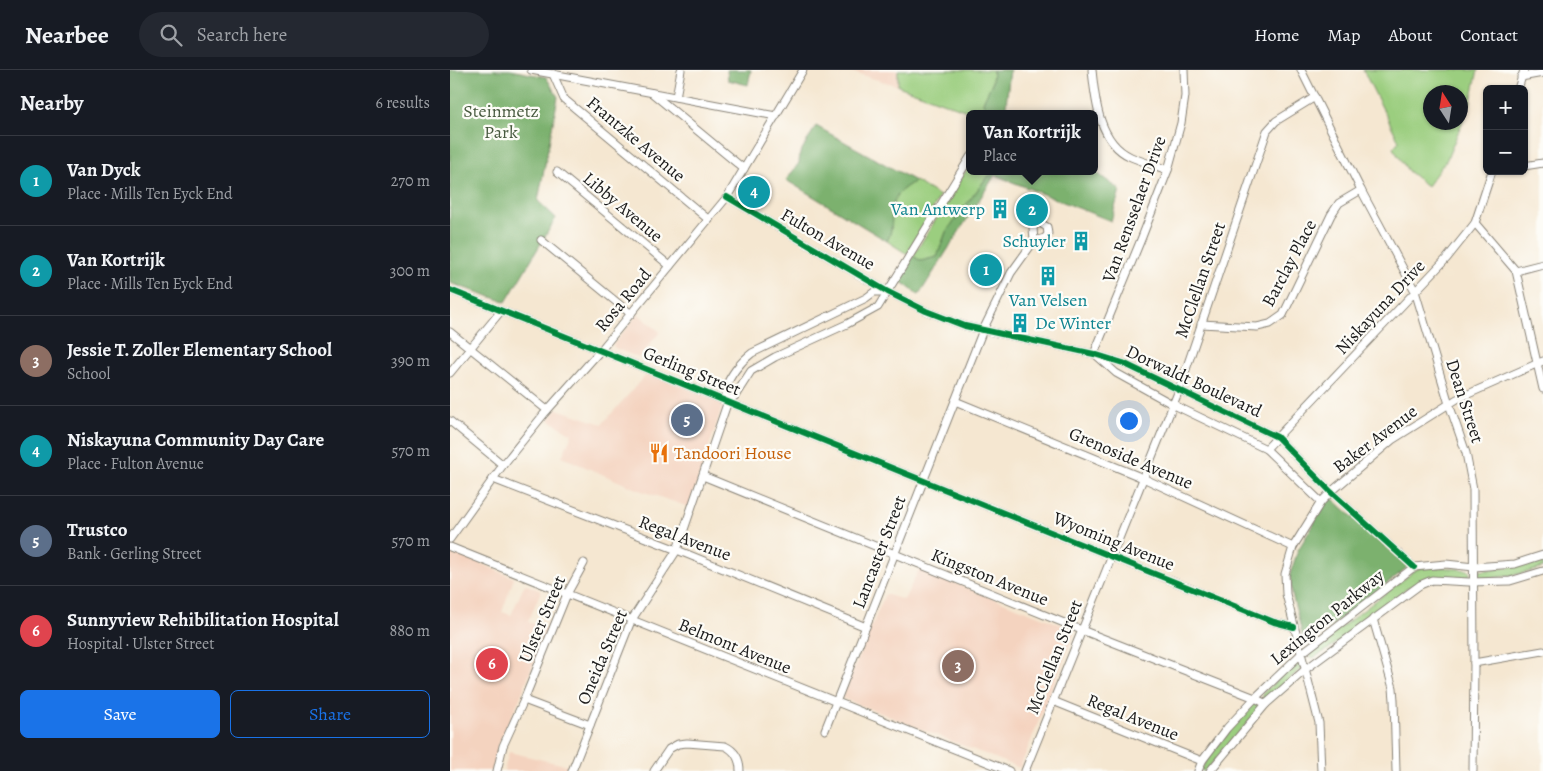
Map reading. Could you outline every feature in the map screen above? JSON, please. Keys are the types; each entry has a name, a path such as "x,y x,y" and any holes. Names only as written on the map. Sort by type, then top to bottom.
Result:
{"street":[{"path":"531,70 776,116"},
{"path":"676,97 681,70"},
{"name":"Rosa Road","path":"450,539 502,465 546,410 600,351 726,198 804,70"},
{"path":"1092,70 1097,110"},
{"name":"Van Rensselaer Drive","path":"1094,354 1168,170 1181,123 1185,96 1184,70"},
{"name":"Dean Street","path":"1301,70 1360,190 1415,291 1449,404 1466,453 1473,489 1473,771"},
{"path":"1523,74 1543,73"},
{"name":"Frantzke Avenue","path":"553,74 564,99 709,220"},
{"path":"651,92 744,169"},
{"name":"McClellan Street","path":"1024,771 1179,390 1267,131 1276,121 1315,96"},
{"path":"1098,113 1104,128 1115,146 1129,157 1168,170"},
{"path":"1528,165 1543,163"},
{"path":"888,292 874,292 866,298 752,354 740,363 731,375 724,390 728,401 735,396 751,371 775,357 847,324 878,307 888,292 966,164"},
{"name":"Libby Avenue","path":"557,172 670,266"},
{"name":"Niskayuna Drive","path":"1266,449 1447,258 1475,223 1493,175"},
{"name":"Barclay Place","path":"1202,324 1257,326 1270,324 1283,315 1331,215 1339,203 1360,190"},
{"name":"Fulton Avenue","path":"726,198 888,292"},
{"path":"1475,223 1516,271 1540,362 1543,389"},
{"path":"541,240 631,314"},
{"name":"Lancaster Street","path":"825,730 983,330 1011,273 1034,241"},
{"path":"1516,271 1543,264"},
{"name":"Gerling Street","path":"450,290 923,480"},
{"name":"Dorwaldt Boulevard","path":"888,292 926,311 965,326 1094,354 1123,363 1277,437 1332,492 1414,567"},
{"path":"450,373 501,311"},
{"path":"450,332 546,410"},
{"name":"Dorwaldt Boulevard","path":"1094,354 1116,373 1172,404 1266,449 1321,502"},
{"name":"Baker Avenue","path":"1321,771 1319,723 1286,594 1285,574 1292,547 1321,502 1392,440 1449,404 1540,362"},
{"name":"Oneida Street","path":"572,771 631,621 677,550 728,401"},
{"name":"Grenoside Avenue","path":"955,401 1143,478 1292,547"},
{"path":"450,421 502,465"},
{"name":"Kingston Avenue","path":"703,476 1266,704"},
{"name":"Regal Avenue","path":"493,479 677,550 866,627"},
{"name":"Wyoming Avenue","path":"923,480 1274,622 1294,627"},
{"name":"Belmont Avenue","path":"450,547 1009,771"},
{"path":"1414,567 1446,564 1474,567 1515,564 1543,555"},
{"name":"Ulster Street","path":"497,771 503,746 524,700 567,594 584,563"},
{"name":"Lexington Parkway","path":"1198,771 1202,761 1227,728 1302,653 1414,567"},
{"name":"Lexington Parkway","path":"1210,771 1266,704 1306,669 1410,591 1432,580 1474,582 1510,580 1543,571"},
{"path":"1372,620 1394,700 1396,771"},
{"path":"1474,663 1543,650"},
{"path":"524,700 590,725"},
{"name":"Regal Avenue","path":"1053,701 1202,761"},
{"path":"654,771 669,749 678,744 686,743 725,746 731,749 738,758 740,771"}],"shaded area":[{"path":"846,70 898,70 898,86 865,76"},
{"path":"638,314 660,332 639,358 615,348 613,345"},
{"path":"648,373 723,405 689,507 639,490 562,457 572,434 549,420 557,409 602,424"},
{"path":"450,550 514,578 502,612 511,615 525,584 541,591 528,622 547,629 520,698 498,745 492,771 450,771"},
{"path":"919,569 1072,629 1074,634 1020,768 842,698 885,594 904,600"},
{"path":"509,752 569,766 567,771 504,771"}],"green space":[{"name":"Steinmetz Park","path":"450,70 510,70 546,77 558,97 538,201 556,218 506,302 450,283"},
{"path":"727,70 751,70 748,85 728,80"},
{"path":"898,70 993,70 992,83 983,102 986,110 966,111 898,86"},
{"path":"993,70 1010,70 1005,110 986,110 983,102 992,83"},
{"path":"1363,70 1478,70 1468,108 1468,85 1423,85 1423,130 1459,130 1447,159 1427,186 1408,171 1393,148 1399,141"},
{"path":"816,126 915,181 902,190 895,199 890,236 887,241 786,180 799,163 800,153"},
{"path":"966,171 966,175 991,175 987,177 946,232 937,257 921,261 913,256"},
{"path":"1098,174 1120,190 1111,221 995,175"},
{"path":"995,175 919,295 900,281 913,256 921,261 937,257 946,232 987,177"},
{"path":"915,181 940,196 907,254 887,241 890,236 895,199 902,190"},
{"path":"1332,498 1408,567 1305,645 1292,594 1290,574 1298,550 1324,506"},
{"path":"1543,559 1543,568 1528,572 1482,579 1477,574 1479,571 1510,567"},
{"path":"1440,567 1468,570 1470,573 1469,577 1436,577 1426,579 1409,587 1327,650 1313,658 1310,657 1310,651 1413,572 1420,568"},
{"path":"1296,663 1299,663 1301,669 1267,698 1263,699 1263,693"},
{"path":"1254,703 1257,704 1259,710 1207,769 1201,770 1211,753"}],"cycle path":[{"path":"727,197 888,292 926,311 965,326 1094,354 1123,363 1277,437 1331,492 1414,567"},
{"path":"450,290 1274,622 1294,627"}],"place":[{"name":"Niskayuna Community Day Care","path":"754,192"},
{"name":"Van Antwerp","path":"1000,209"},
{"name":"Van Kortrijk","path":"1032,210"},
{"name":"Schuyler","path":"1081,241"},
{"name":"Van Dyck","path":"986,270"},
{"name":"Van Velsen","path":"1048,276"},
{"name":"De Winter","path":"1020,323"},
{"name":"Trustco","path":"687,420"},
{"name":"Tandoori House","path":"659,453"},
{"name":"Sunnyview Rehibilitation Hospital","path":"492,664"},
{"name":"Jessie T. Zoller Elementary School","path":"958,666"}]}
